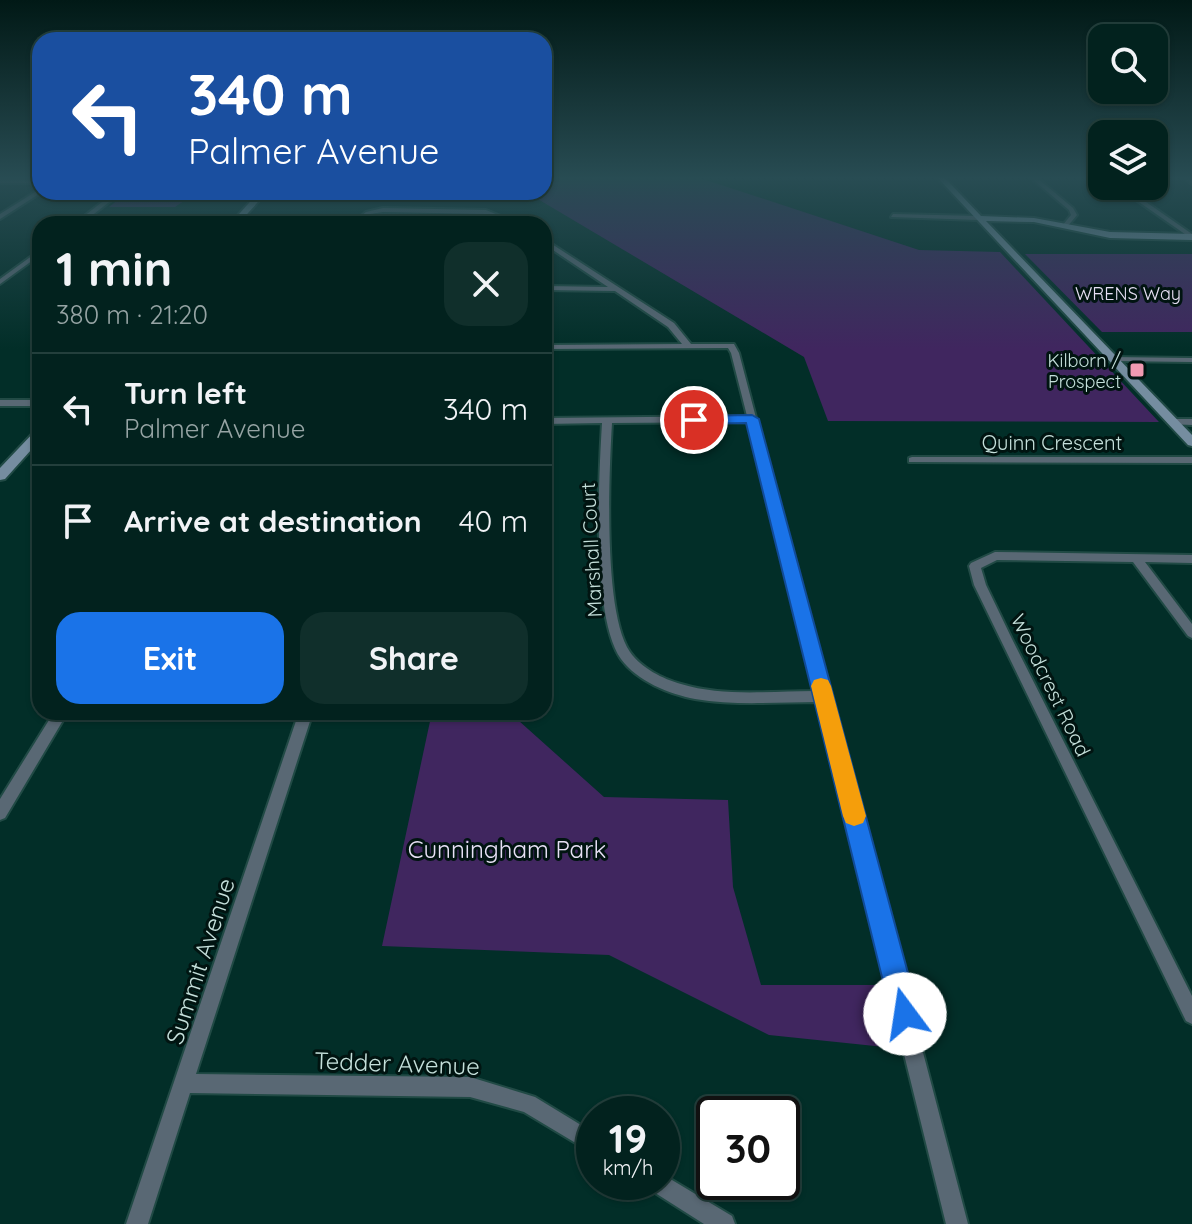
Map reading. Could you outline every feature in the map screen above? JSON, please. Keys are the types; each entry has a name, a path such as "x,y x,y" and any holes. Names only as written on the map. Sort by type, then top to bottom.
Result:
{"street":[{"path":"994,234 1192,442"},
{"path":"1106,234 1192,237"},
{"path":"552,248 671,325 689,347"},
{"path":"0,282 32,258"},
{"path":"552,288 616,289"},
{"path":"552,347 731,346 824,696 957,1224"},
{"path":"1113,359 1192,360"},
{"path":"0,403 32,403"},
{"path":"552,421 752,419"},
{"name":"Marshall Court","path":"607,422 604,467 611,620 624,653 646,674 680,690 712,695 824,696"},
{"path":"1172,422 1192,422"},
{"path":"0,476 32,442"},
{"name":"Quinn Crescent","path":"912,460 1192,460"},
{"name":"Woodcrest Road","path":"1192,559 995,556 975,566 980,585 1034,701 1124,872 1192,1015"},
{"path":"1137,559 1192,633"},
{"path":"0,813 56,720"},
{"name":"Summit Avenue","path":"137,1224 303,720"},
{"name":"Tedder Avenue","path":"185,1083 470,1087 528,1104 576,1133"},
{"path":"680,1197 724,1224"}],"green space":[{"path":"597,234 871,234 919,250 1000,252 1159,422 828,421 804,357"},
{"name":"WRENS Way","path":"1025,254 1192,254 1192,332 1102,332"},
{"name":"Cunningham Park","path":"430,720 518,720 604,797 728,800 733,887 761,985 879,985 894,1048 769,1035 609,955 382,946"}],"slow traffic":[{"path":"821,686 854,816"}],"place":[{"name":"Kilborn / Prospect","path":"1137,370"}],"route":[{"path":"694,420 752,419 905,1014"}]}
